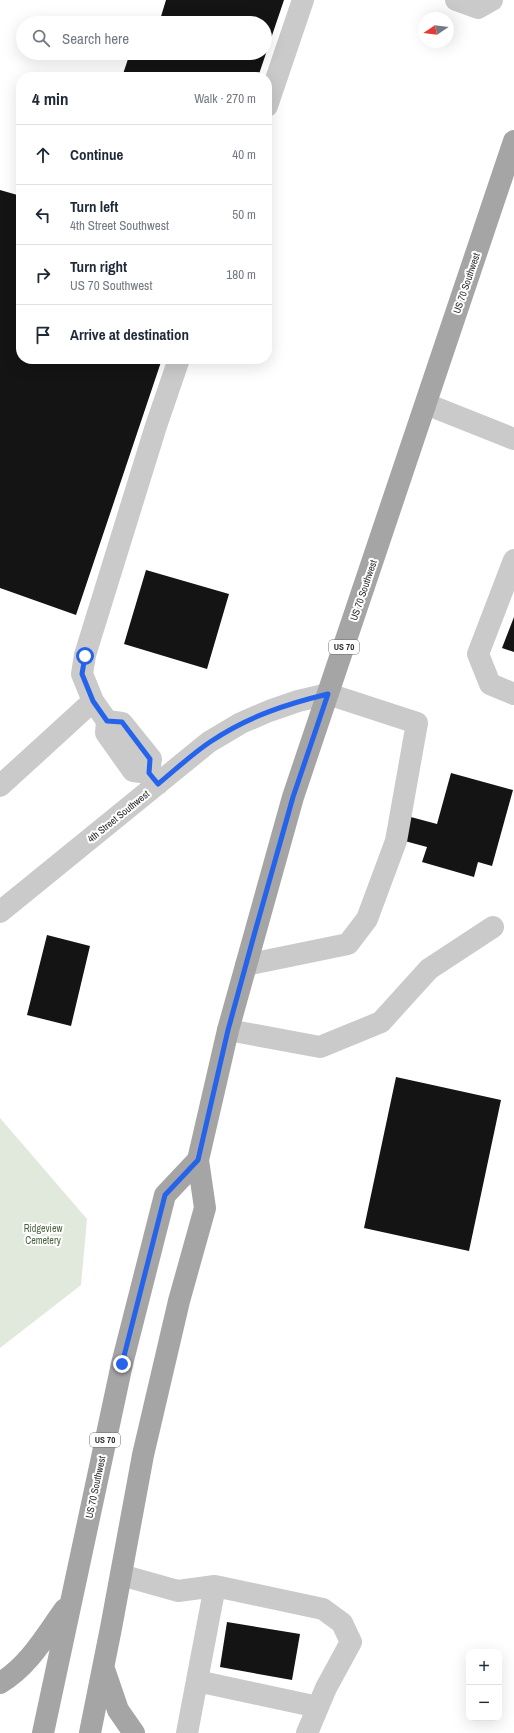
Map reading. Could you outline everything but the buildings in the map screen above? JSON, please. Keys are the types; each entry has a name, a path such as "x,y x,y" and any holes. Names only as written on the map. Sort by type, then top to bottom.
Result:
{"main road":[{"name":"US 70 Southwest","path":"90,1733 147,1440 179,1301 205,1208 198,1160 228,1030 293,797 514,141"},
{"name":"US 70 Southwest","path":"43,1733 70,1601 122,1364 165,1195 198,1160"},
{"path":"0,1683 18,1670 31,1657 70,1601"},
{"path":"103,1668 118,1710 134,1733"}],"street":[{"path":"272,91 303,0"},
{"path":"456,0 478,8 492,0"},
{"path":"154,778 150,759 122,722 107,721 93,701 82,674 85,656 156,426 177,364"},
{"path":"426,404 514,439"},
{"path":"514,560 478,654 490,684 514,694"},
{"path":"246,964 348,944 367,919 396,841 417,723 328,694"},
{"name":"4th Street Southwest","path":"0,912 154,778 241,723 268,711 298,701 328,694"},
{"path":"0,786 93,701"},
{"path":"228,1030 320,1047 381,1022 429,969 493,927"},
{"path":"121,1575 178,1591 215,1586 323,1609 342,1623 351,1642 318,1707 307,1733"},
{"path":"187,1733 215,1586"},
{"path":"197,1681 318,1707"}],"green space":[{"name":"Ridgeview Cemetery","path":"0,1118 87,1219 81,1285 0,1348"}],"route":[{"path":"85,656 82,674 93,701 107,721 122,722 150,759 149,773 158,784 209,742 241,723 268,711 298,701 328,694 293,797 256,928 228,1030 198,1160 165,1195 122,1364"}]}
